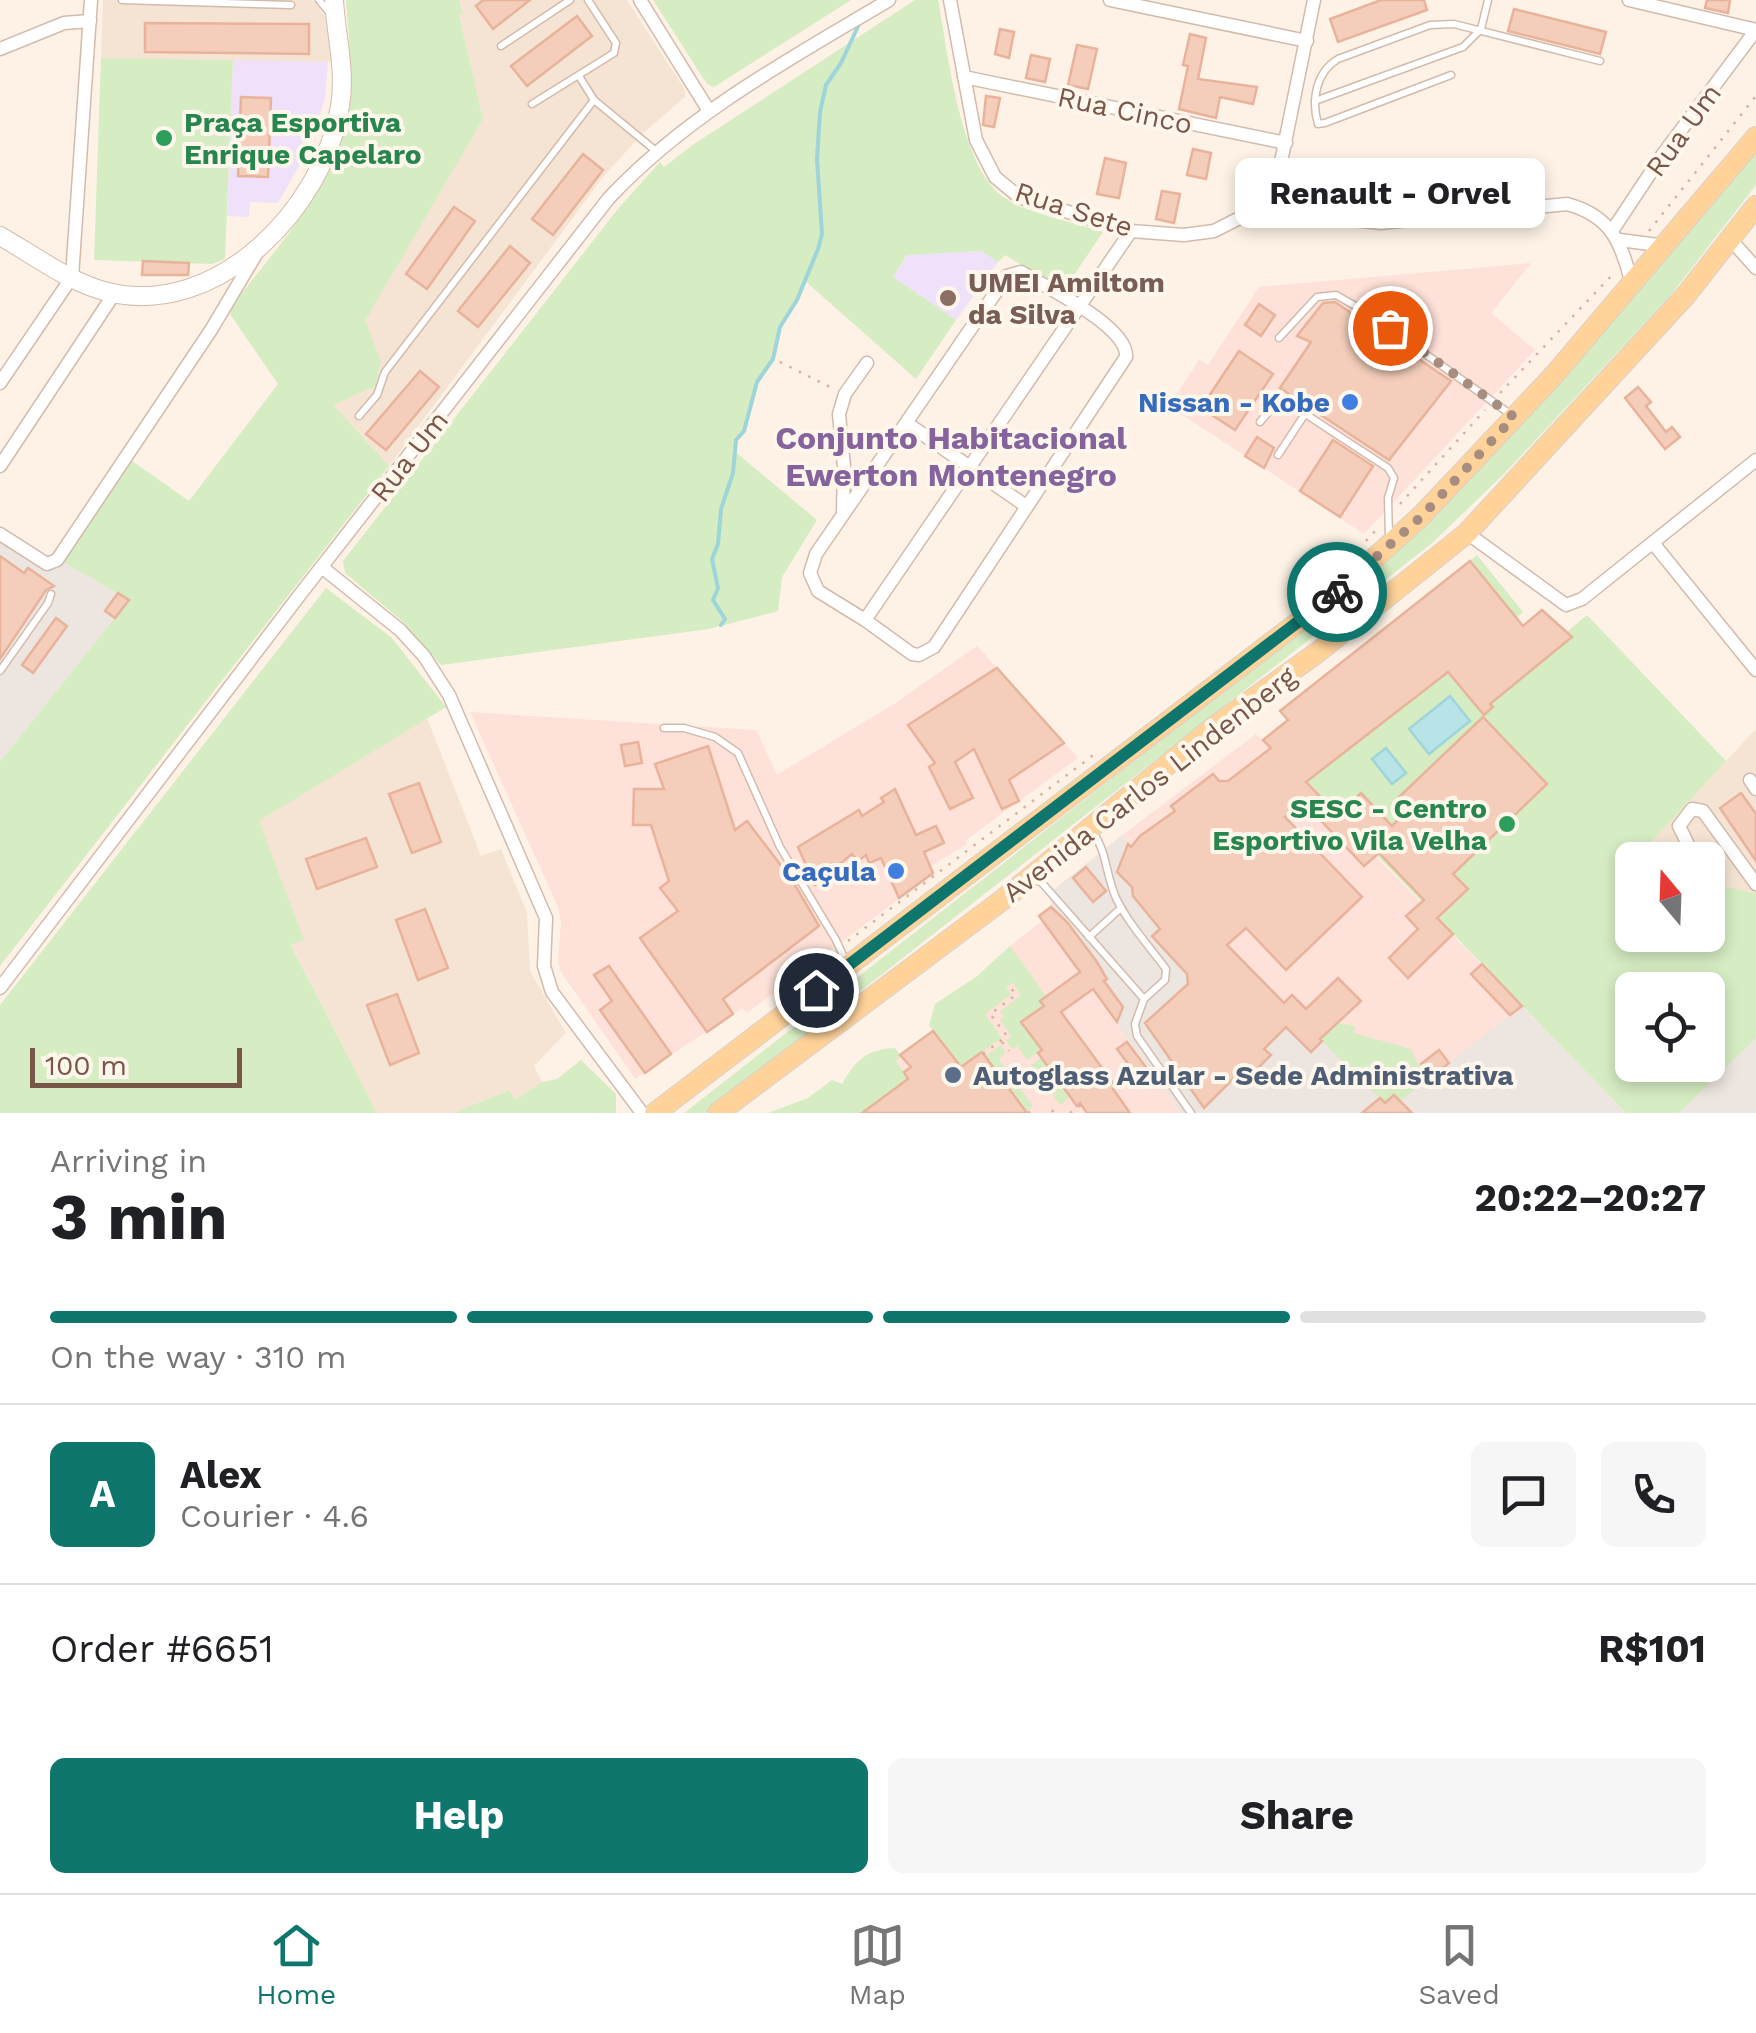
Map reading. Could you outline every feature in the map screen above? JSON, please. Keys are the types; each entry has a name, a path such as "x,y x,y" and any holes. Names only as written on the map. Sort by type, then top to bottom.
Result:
{"main road":[{"name":"Avenida Carlos Lindenberg","path":"654,1113 844,957 1299,623 1422,516 1632,285 1756,137"},
{"name":"Avenida Carlos Lindenberg","path":"718,1113 1034,874 1088,826 1467,533 1686,295 1756,206"}],"street":[{"path":"0,384 72,277 91,0"},
{"path":"0,534 47,564 56,560 201,346 259,249 300,204 336,129 343,76 334,0"},
{"path":"640,0 709,111"},
{"name":"Rua Um","path":"0,988 609,198 657,152 709,111 757,78 890,0"},
{"name":"Rua Sete","path":"950,0 976,140 984,161 1006,188 1019,197 1131,231 1184,234 1214,231 1273,201"},
{"path":"1110,0 1307,40"},
{"path":"1314,0 1273,201 1334,218 1381,223 1567,204 1581,208 1616,236 1638,244 1665,246"},
{"path":"1629,0 1756,30"},
{"path":"0,49 64,23 90,22"},
{"name":"Rua Um","path":"1616,236 1664,154 1756,30"},
{"name":"Rua Cinco","path":"964,77 1286,143"},
{"path":"866,620 1131,231"},
{"path":"0,236 72,277 114,294 166,293 189,286 231,268 259,249"},
{"path":"1616,236 1632,285"},
{"path":"1731,240 1756,268"},
{"path":"1021,272 1080,306 1122,338 1126,357 934,647 912,654 818,590 811,566 1007,276 1021,272"},
{"path":"0,466 114,294"},
{"path":"844,514 844,466 838,424 844,394 866,363"},
{"path":"908,424 1026,506"},
{"path":"1467,533 1566,605 1654,544 1756,461"},
{"path":"1654,544 1756,670"},
{"path":"322,568 400,630 424,656 449,695 546,918 544,966 552,992 642,1113"},
{"path":"1687,842 1679,826 1692,809 1703,810 1756,884"}],"lane":[{"path":"122,0 267,1 291,5"},
{"path":"320,0 335,20"},
{"path":"501,46 570,0"},
{"path":"532,104 614,53 616,43 588,0"},
{"path":"1315,100 1472,41 1481,29 1488,0"},
{"path":"1451,75 1325,123 1318,124 1316,119 1315,100 1322,71 1338,59 1430,26 1454,24 1481,29 1600,61"},
{"path":"579,76 594,100 657,152"},
{"path":"359,416 378,395 385,372 594,100"},
{"path":"1278,338 1317,298 1336,296 1366,312 1514,417"},
{"path":"1260,422 1281,400 1393,473 1387,518 1390,544"},
{"path":"1278,456 1305,414"},
{"path":"0,671 48,603 50,594"},
{"path":"664,728 684,728 715,737 738,753 780,847 844,957"},
{"path":"1088,826 1102,846 1121,908 1167,974 1144,999 1136,1024 1137,1036 1191,1113"},
{"path":"1034,874 1144,999"},
{"path":"1089,936 1121,908"}],"path":[{"path":"1638,244 1756,96"},
{"path":"1365,542 1626,262"},
{"path":"780,362 844,394"},
{"path":"1304,595 1338,567"},
{"name":"Avenida Carlos Lindenberg","path":"844,957 1101,750"},
{"path":"984,1054 1007,1036 990,1014 1016,995 1011,988"},
{"path":"1001,1041 1009,1051"},
{"path":"1070,1113 1082,1105"},
{"path":"1028,1113 1034,1108"}],"shaded area":[{"path":"103,0 313,0 328,21 332,62 101,58"},
{"path":"459,0 627,0 685,90 685,97 642,134 603,177 389,466 332,405 376,386 381,361 364,321 483,119"},
{"path":"233,60 328,62 325,99 307,152 278,203 250,202 249,217 227,216"},
{"name":"UMEI Amiltom da Silva","path":"981,251 998,262 956,320 893,277 908,255"},
{"path":"1531,263 1491,313 1535,350 1364,534 1169,406 1199,360 1208,365 1259,287"},
{"path":"0,540 53,570 62,561 129,600 0,762"},
{"path":"977,646 1078,758 966,840 967,844 931,866 933,873 747,1013 742,1008 635,1079 561,972 558,907 470,712 756,730 777,775 897,702"},
{"path":"427,718 481,856 501,849 527,913 530,971 566,1033 534,1066 542,1082 515,1100 508,1090 453,1113 377,1113 291,944 303,940 259,821"},
{"path":"1756,729 1756,894 1725,886 1725,842 1651,842"},
{"path":"1256,734 1522,1006 1400,1101 1385,1103 1121,836"},
{"path":"1121,836 1385,1102 1394,1095 1400,1100 1522,1006 1626,1113 1181,1113 1039,916 1051,907 1052,891"},
{"name":"Autoglass Azular - Sede Administrativa","path":"1042,921 1181,1113 824,1113 1024,966 1010,946"},
{"path":"1756,1038 1756,1113 1679,1113 1711,1082 1725,1082 1725,1068"}],"green space":[{"path":"346,0 459,0 483,119 365,321 381,361 376,386 333,405 389,466 0,966 0,762 129,600 62,561 128,458 189,501 278,384 228,311 307,207 342,138 350,87"},
{"path":"653,0 851,0 714,87 707,84"},
{"path":"915,0 938,0 967,139 992,186 1008,200 1029,210 1103,232 1064,290 1005,255 998,262 981,251 907,255 893,277 956,320 916,379 804,280 780,327 773,359 757,382 744,431 733,450 817,520 782,577 778,611 709,629 441,665 402,621 345,573 343,561 617,210 660,162 664,167"},
{"name":"Praça Esportiva Enrique Capelaro","path":"101,58 233,60 225,259 212,264 94,260"},
{"path":"1756,147 1756,185 1670,296 1505,473 1431,544 705,1113 684,1113 1345,596 1462,484 1618,315"},
{"name":"SESC - Centro Esportivo Vila Velha","path":"1477,555 1523,612 1516,618 1522,626 1542,611 1568,631 1587,615 1726,761 1651,842 1615,842 1615,952 1725,952 1725,886 1756,894 1756,1038 1725,1068 1725,972 1615,972 1615,1082 1711,1082 1679,1113 1626,1113 1306,782 1318,683"},
{"path":"326,588 392,638 446,707 259,821 304,940 291,945 377,1113 0,1113 0,1005"},
{"path":"1010,946 1046,996 1044,1006 1022,1022 1042,1050 1027,1060 1017,1046 1012,1049 1006,1041 1011,1036 1000,1020 1004,1017 1000,1011 1021,995 1013,983 1006,987 1011,995 985,1014 1002,1038 961,1067 929,1025 935,1004 976,977"},
{"path":"1333,1022 1355,1026 1354,1033 1411,1049 1418,1064 1431,1077 1400,1101 1394,1095 1385,1103 1318,1037"},
{"path":"1001,1045 1006,1053 999,1059 1033,1106 1026,1112 985,1056"},
{"path":"895,1048 901,1056 896,1061 908,1079 862,1113 768,1113 808,1098 832,1080 842,1084 863,1057"},
{"path":"1041,1058 1070,1097 1060,1105 1031,1065"},
{"path":"581,1060 616,1094 616,1113 453,1113 509,1090 515,1100 542,1082 557,1079"}],"water":[{"path":"1450,696 1470,721 1429,754 1409,729"},
{"path":"1386,748 1406,773 1392,784 1372,759"}],"building":[{"path":"483,0 530,0 493,29 476,6"},
{"path":"1381,0 1424,0 1427,10 1338,42 1330,19"},
{"path":"1707,0 1730,0 1728,13 1705,8"},
{"path":"1514,9 1606,32 1600,54 1508,31"},
{"path":"577,16 592,36 527,86 511,66"},
{"path":"145,23 309,24 309,54 145,52"},
{"path":"1000,29 1014,32 1009,58 995,54"},
{"path":"1190,34 1206,38 1198,79 1257,87 1253,104 1220,97 1216,118 1179,109"},
{"path":"1077,45 1097,49 1088,89 1068,85"},
{"path":"1031,55 1050,59 1045,82 1026,78"},
{"path":"986,96 1000,98 994,127 983,125"},
{"path":"241,97 271,98 268,177 238,176"},
{"path":"1193,149 1211,153 1206,179 1187,175"},
{"path":"583,154 603,170 553,235 532,219"},
{"path":"1105,158 1126,163 1119,198 1097,194"},
{"path":"1162,191 1180,194 1174,223 1156,219"},
{"path":"454,207 475,221 427,289 406,274"},
{"path":"510,246 530,263 478,327 458,311"},
{"path":"143,261 189,263 188,275 142,275"},
{"path":"1335,302 1451,381 1389,460 1280,388 1311,342 1297,336 1323,303"},
{"path":"1259,304 1275,315 1261,336 1245,325"},
{"path":"1239,351 1273,374 1235,430 1201,408"},
{"path":"420,371 439,387 386,450 366,434"},
{"path":"1638,387 1651,402 1646,406 1666,432 1672,427 1680,437 1665,449 1625,398"},
{"path":"1257,437 1274,448 1264,468 1245,456"},
{"path":"1333,440 1373,466 1340,517 1300,491"},
{"path":"0,556 24,573 28,568 54,586 46,590 0,659"},
{"path":"1470,561 1523,626 1542,610 1572,637 1490,704 1493,707 1484,715 1448,672 1306,782 1338,815 1361,793 1392,826 1410,808 1399,797 1483,717 1547,784 1453,874 1468,889 1437,918 1453,934 1408,978 1389,958 1418,929 1406,916 1424,900 1379,853 1364,866 1304,803 1285,817 1362,897 1286,970 1246,928 1227,945 1284,1003 1292,995 1306,1009 1338,978 1361,1001 1311,1052 1286,1027 1264,1049 1271,1055 1255,1071 1248,1064 1204,1108 1145,1023 1188,984 1187,974 1152,936 1160,929 1117,872 1128,844 1131,847 1175,811 1171,806 1213,774 1219,781 1228,781 1271,748 1263,740 1288,720 1280,711"},
{"path":"118,593 129,600 115,618 105,611"},
{"path":"56,618 67,626 33,673 22,665"},
{"path":"997,668 1064,743 1009,780 1019,801 1002,809 974,749 955,762 973,798 950,809 929,767 935,763 908,725"},
{"path":"638,742 642,763 625,766 621,745"},
{"path":"708,746 735,830 747,821 792,880 819,926 723,999 733,1014 707,1032 640,938 678,911 660,888 669,881 651,825 633,825 634,789 664,789 655,764"},
{"path":"419,783 441,842 412,853 389,794"},
{"path":"895,789 916,835 936,826 944,843 924,852 933,873 899,898 881,858 869,863 866,855 858,861 852,854 815,885 798,847 859,810 862,816 884,802 881,798"},
{"path":"1741,793 1756,814 1756,861 1720,808"},
{"path":"366,838 377,867 317,889 306,859"},
{"path":"1086,867 1106,891 1093,902 1073,878"},
{"path":"1051,907 1097,962 1107,979 1104,981 1123,1007 1117,1022 1093,989 1061,1012 1116,1087 1113,1089 1130,1113 1087,1113 1080,1103 1077,1106 1038,1053 1042,1050 1021,1022 1044,1006 1040,1001 1080,972 1039,916"},
{"path":"425,909 448,968 418,980 396,920"},
{"path":"1482,964 1522,1006 1510,1015 1471,974"},
{"path":"609,966 671,1054 645,1073 600,1010 612,1001 594,975"},
{"path":"397,994 419,1053 390,1065 367,1005"},
{"name":"Autoglass Azular - Sede Administrativa","path":"933,1031 961,1067 982,1052 1027,1113 862,1113 908,1079 904,1072 911,1067 900,1055"},
{"path":"1127,1042 1151,1074 1141,1081 1117,1049"},
{"path":"1439,1050 1449,1063 1431,1077 1421,1064"},
{"path":"1394,1095 1412,1113 1362,1113 1380,1098 1385,1103"}],"waterway":[{"path":"721,625 725,619 713,600 718,588 712,559 718,544 721,509 733,473 736,440 744,431 757,382 773,359 780,327 797,300 818,249 822,234 817,159 820,112 826,85 860,22"}],"way so far":[{"path":"1337,592 1422,516 1514,417 1390,328"}],"place":[{"name":"Praça Esportiva Enrique Capelaro","path":"164,138"},
{"name":"UMEI Amiltom da Silva","path":"948,298"},
{"name":"Renault - Orvel","path":"1390,328"},
{"name":"Nissan - Kobe","path":"1350,402"},
{"name":"SESC - Centro Esportivo Vila Velha","path":"1507,824"},
{"name":"Caçula","path":"896,871"},
{"name":"Autoglass Azular - Sede Administrativa","path":"953,1075"}],"district":[{"name":"Conjunto Habitacional Ewerton Montenegro","path":"951,456"}],"route":[{"path":"816,990 1337,592"}]}
